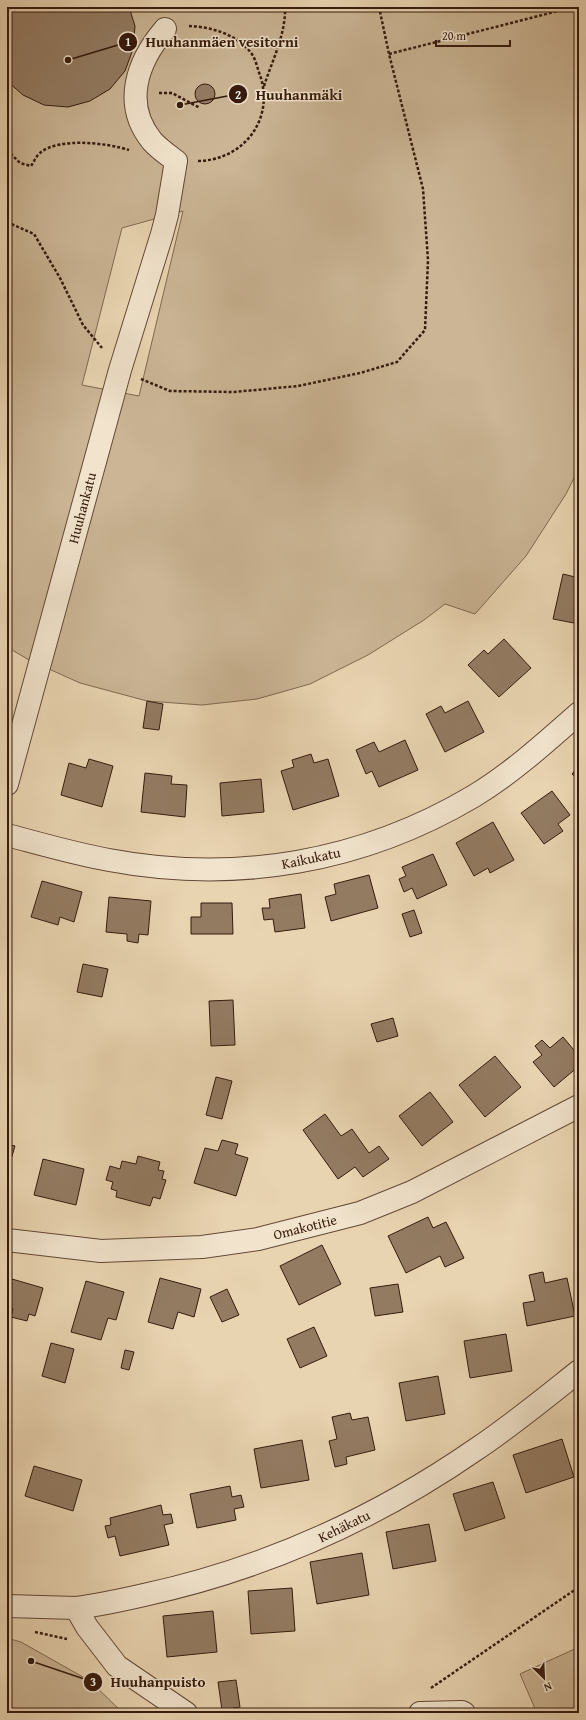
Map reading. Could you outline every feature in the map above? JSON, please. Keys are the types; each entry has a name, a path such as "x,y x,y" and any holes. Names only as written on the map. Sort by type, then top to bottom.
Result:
{"street":[{"path":"164,29 143,61 134,94 140,118 152,141 176,161"},
{"name":"Huuhankatu","path":"7,784 30,695 120,370 162,234 167,215 176,161"},
{"name":"Kaikukatu","path":"7,835 110,860 161,867 215,870 262,868 312,859 356,848 391,837 437,816 475,795 509,772 579,713"},
{"name":"Omakotitie","path":"7,1240 101,1251 202,1247 258,1239 360,1213 412,1192 579,1106"},
{"name":"Kehäkatu","path":"7,1606 76,1608 94,1606 175,1588 220,1576 320,1538 372,1513 476,1450 579,1371"},
{"path":"76,1608 87,1627 117,1666 186,1713"},
{"path":"420,1713 464,1713"}],"path":[{"path":"176,161 217,158 236,150 244,143 257,126 262,115 264,86 282,35 285,7"},
{"path":"7,222 34,234 60,278 83,325 120,370 170,391 234,392 298,386 360,373 397,362 425,330 428,260 423,189 389,54 379,7"},
{"path":"389,54 574,7"},
{"path":"164,29 187,26 209,28 230,36 251,53 264,86"},
{"path":"172,93 200,108"},
{"path":"7,150 20,163 31,166 40,153 53,145 69,143 122,147 135,152"},
{"path":"426,1692 579,1586"}],"shaded area":[{"path":"7,7 579,7 579,468 566,494 526,556 475,614 445,604 424,620 368,655 310,684 257,699 202,705 147,701 80,683 29,660 7,647","holes":["183,211 139,396 82,385 122,228"]},
{"path":"7,1638 21,1642 90,1681 123,1713 7,1713"},
{"path":"579,1647 579,1713 537,1713 520,1674"}],"building":[{"path":"7,7 129,7 135,26 133,49 125,71 110,89 90,101 68,107 44,105 23,95 7,81"},
{"path":"205,84 212,87 215,94 212,101 205,104 198,101 195,94 198,87"},
{"path":"563,574 579,578 579,624 553,619"},
{"path":"504,639 531,668 499,697 468,665 484,650 488,654"},
{"path":"147,701 163,704 159,730 143,728"},
{"path":"468,701 484,732 445,752 426,714 441,706 445,713"},
{"path":"405,740 418,770 379,787 372,771 366,774 356,750 374,742 379,752"},
{"path":"311,754 314,763 328,759 339,796 293,810 281,771 294,767 292,760"},
{"path":"89,759 113,766 102,807 61,795 69,763 86,768"},
{"path":"579,766 579,780 572,774"},
{"path":"145,773 172,776 171,784 187,785 185,817 141,812"},
{"path":"261,779 264,812 222,816 220,783"},
{"path":"552,791 570,815 558,824 563,831 544,844 521,813"},
{"path":"493,822 514,860 490,873 488,868 474,876 456,843"},
{"path":"433,854 447,885 417,899 412,888 404,892 399,879 406,876 402,867"},
{"path":"369,875 378,908 331,921 325,897 336,894 334,884"},
{"path":"42,881 82,892 74,922 60,917 58,925 31,917"},
{"path":"301,894 305,928 275,932 273,919 264,920 262,908 270,908 269,899"},
{"path":"109,897 151,901 148,935 139,934 138,943 127,941 127,934 106,932"},
{"path":"201,903 232,903 233,934 191,934 191,917 201,917"},
{"path":"414,910 422,933 410,937 402,914"},
{"path":"83,964 108,969 102,997 77,992"},
{"path":"233,1000 235,1045 211,1046 209,1001"},
{"path":"393,1018 398,1036 377,1042 371,1024"},
{"path":"563,1037 579,1056 579,1066 554,1087 533,1062 542,1055 535,1046 542,1040 550,1048"},
{"path":"495,1056 521,1087 485,1117 459,1085"},
{"path":"216,1077 232,1081 222,1119 206,1115"},
{"path":"430,1092 453,1122 422,1146 399,1116"},
{"path":"325,1114 341,1136 352,1129 369,1153 379,1146 389,1159 363,1177 355,1167 338,1179 303,1130"},
{"path":"222,1140 238,1144 235,1154 248,1158 236,1196 194,1183 205,1148 218,1151"},
{"path":"7,1144 15,1146 7,1173"},
{"path":"138,1156 160,1162 158,1170 164,1171 162,1179 166,1180 160,1199 153,1197 150,1206 116,1197 117,1191 111,1189 113,1182 106,1180 110,1166 120,1169 122,1161 136,1164"},
{"path":"43,1159 84,1169 76,1205 34,1195"},
{"path":"428,1217 433,1228 446,1222 464,1258 445,1267 440,1256 406,1273 388,1236"},
{"path":"322,1245 341,1284 299,1305 280,1266"},
{"path":"543,1272 545,1283 567,1278 575,1316 527,1326 523,1303 535,1301 529,1275"},
{"path":"160,1278 201,1289 194,1317 178,1312 173,1329 148,1322"},
{"path":"12,1279 43,1288 35,1316 29,1314 27,1321 11,1317 13,1309 7,1307 7,1297"},
{"path":"86,1281 124,1292 116,1320 108,1318 101,1340 71,1332"},
{"path":"398,1284 403,1312 375,1316 370,1288"},
{"path":"227,1289 239,1315 222,1322 210,1297"},
{"path":"314,1327 327,1356 300,1368 287,1339"},
{"path":"506,1334 512,1371 470,1378 464,1341"},
{"path":"51,1343 74,1349 65,1383 42,1376"},
{"path":"125,1350 134,1352 129,1370 121,1368"},
{"path":"438,1376 445,1414 406,1421 399,1383"},
{"path":"350,1413 352,1420 368,1417 375,1450 346,1457 347,1464 335,1467 329,1441 337,1439 332,1417"},
{"path":"562,1439 574,1477 526,1493 513,1455"},
{"path":"302,1440 309,1480 261,1488 254,1449"},
{"path":"34,1466 82,1480 73,1511 25,1496"},
{"path":"493,1482 505,1518 465,1531 453,1494"},
{"path":"230,1486 232,1497 241,1495 244,1507 234,1509 236,1520 197,1528 190,1494"},
{"path":"161,1505 163,1515 171,1514 173,1523 164,1525 169,1545 120,1556 115,1536 108,1538 105,1526 111,1525 110,1518"},
{"path":"429,1524 436,1561 393,1569 386,1532"},
{"path":"362,1553 369,1595 317,1604 310,1562"},
{"path":"292,1588 295,1631 251,1634 248,1591"},
{"path":"213,1611 217,1652 167,1657 163,1616"},
{"path":"236,1680 240,1707 222,1710 218,1682"}],"place":[{"name":"Huuhanmäen vesitorni","path":"68,60"},
{"name":"Huuhanmäki","path":"180,105"},
{"name":"Huuhanpuisto","path":"31,1661"}]}
